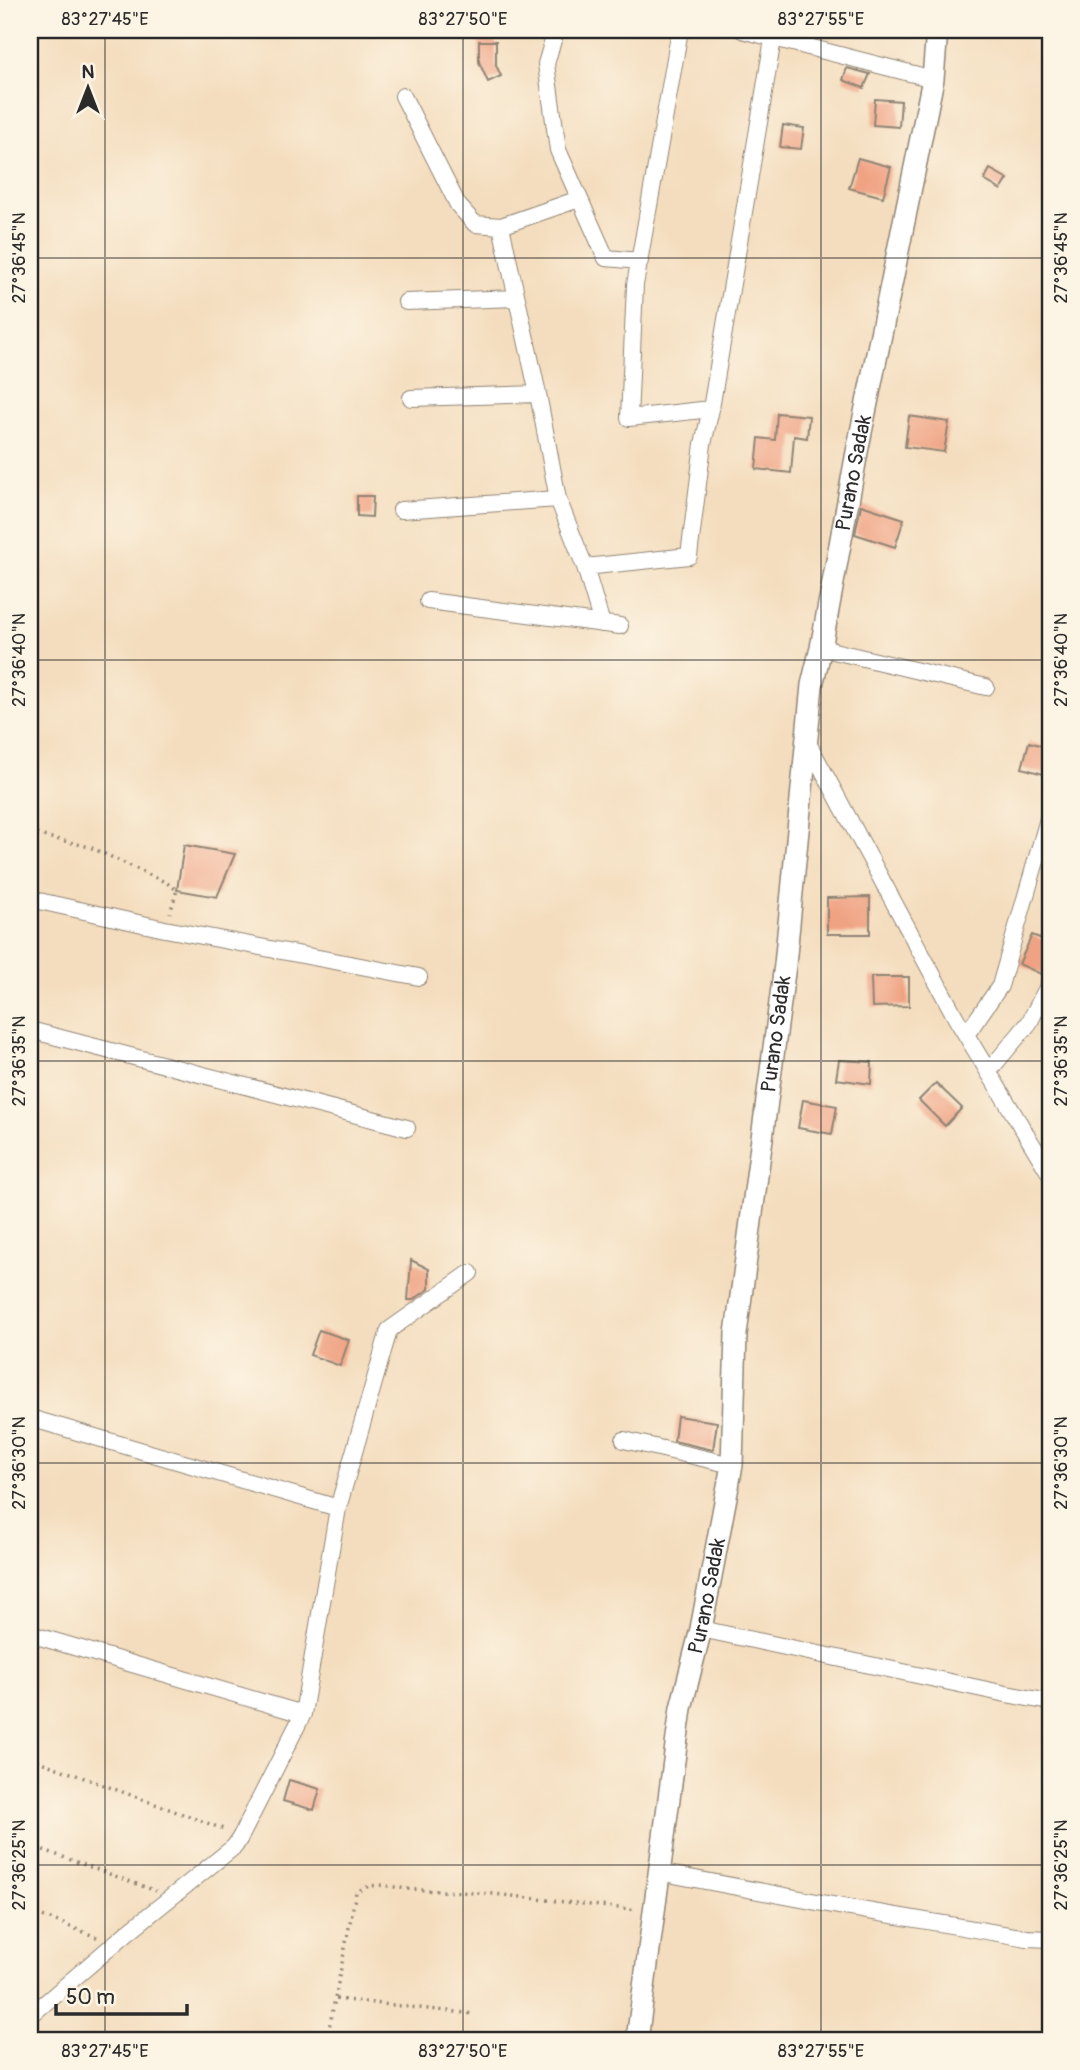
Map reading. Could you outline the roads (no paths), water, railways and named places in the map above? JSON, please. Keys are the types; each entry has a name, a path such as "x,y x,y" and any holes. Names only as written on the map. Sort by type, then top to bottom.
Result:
{"main road":[{"name":"Purano Sadak","path":"637,2040 681,1708 701,1629 732,1465 736,1334 785,965 812,685 933,79 937,30"}],"street":[{"path":"556,30 546,64 558,150 606,258 640,261"},
{"path":"680,30 635,285 629,418 711,410"},
{"path":"742,30 933,79"},
{"path":"585,567 689,556 703,444 773,39"},
{"path":"403,96 458,205 475,223 501,226 579,199"},
{"path":"501,226 558,499 585,567 602,624"},
{"path":"406,302 517,298"},
{"path":"411,398 538,394"},
{"path":"401,510 558,499"},
{"path":"428,601 620,626"},
{"path":"821,648 986,687"},
{"path":"807,741 966,1035 1050,1174"},
{"path":"966,1035 1000,986 1050,812"},
{"path":"30,899 165,929 419,977"},
{"path":"989,1072 1029,1023 1050,982"},
{"path":"30,1030 407,1128"},
{"path":"30,2016 235,1846 241,1836 303,1714 338,1508 388,1330 470,1273"},
{"path":"30,1418 338,1508"},
{"path":"625,1440 732,1465"},
{"path":"701,1629 1050,1702"},
{"path":"30,1634 303,1714"},
{"path":"658,1872 838,1906 1027,1938 1050,1939"}]}
